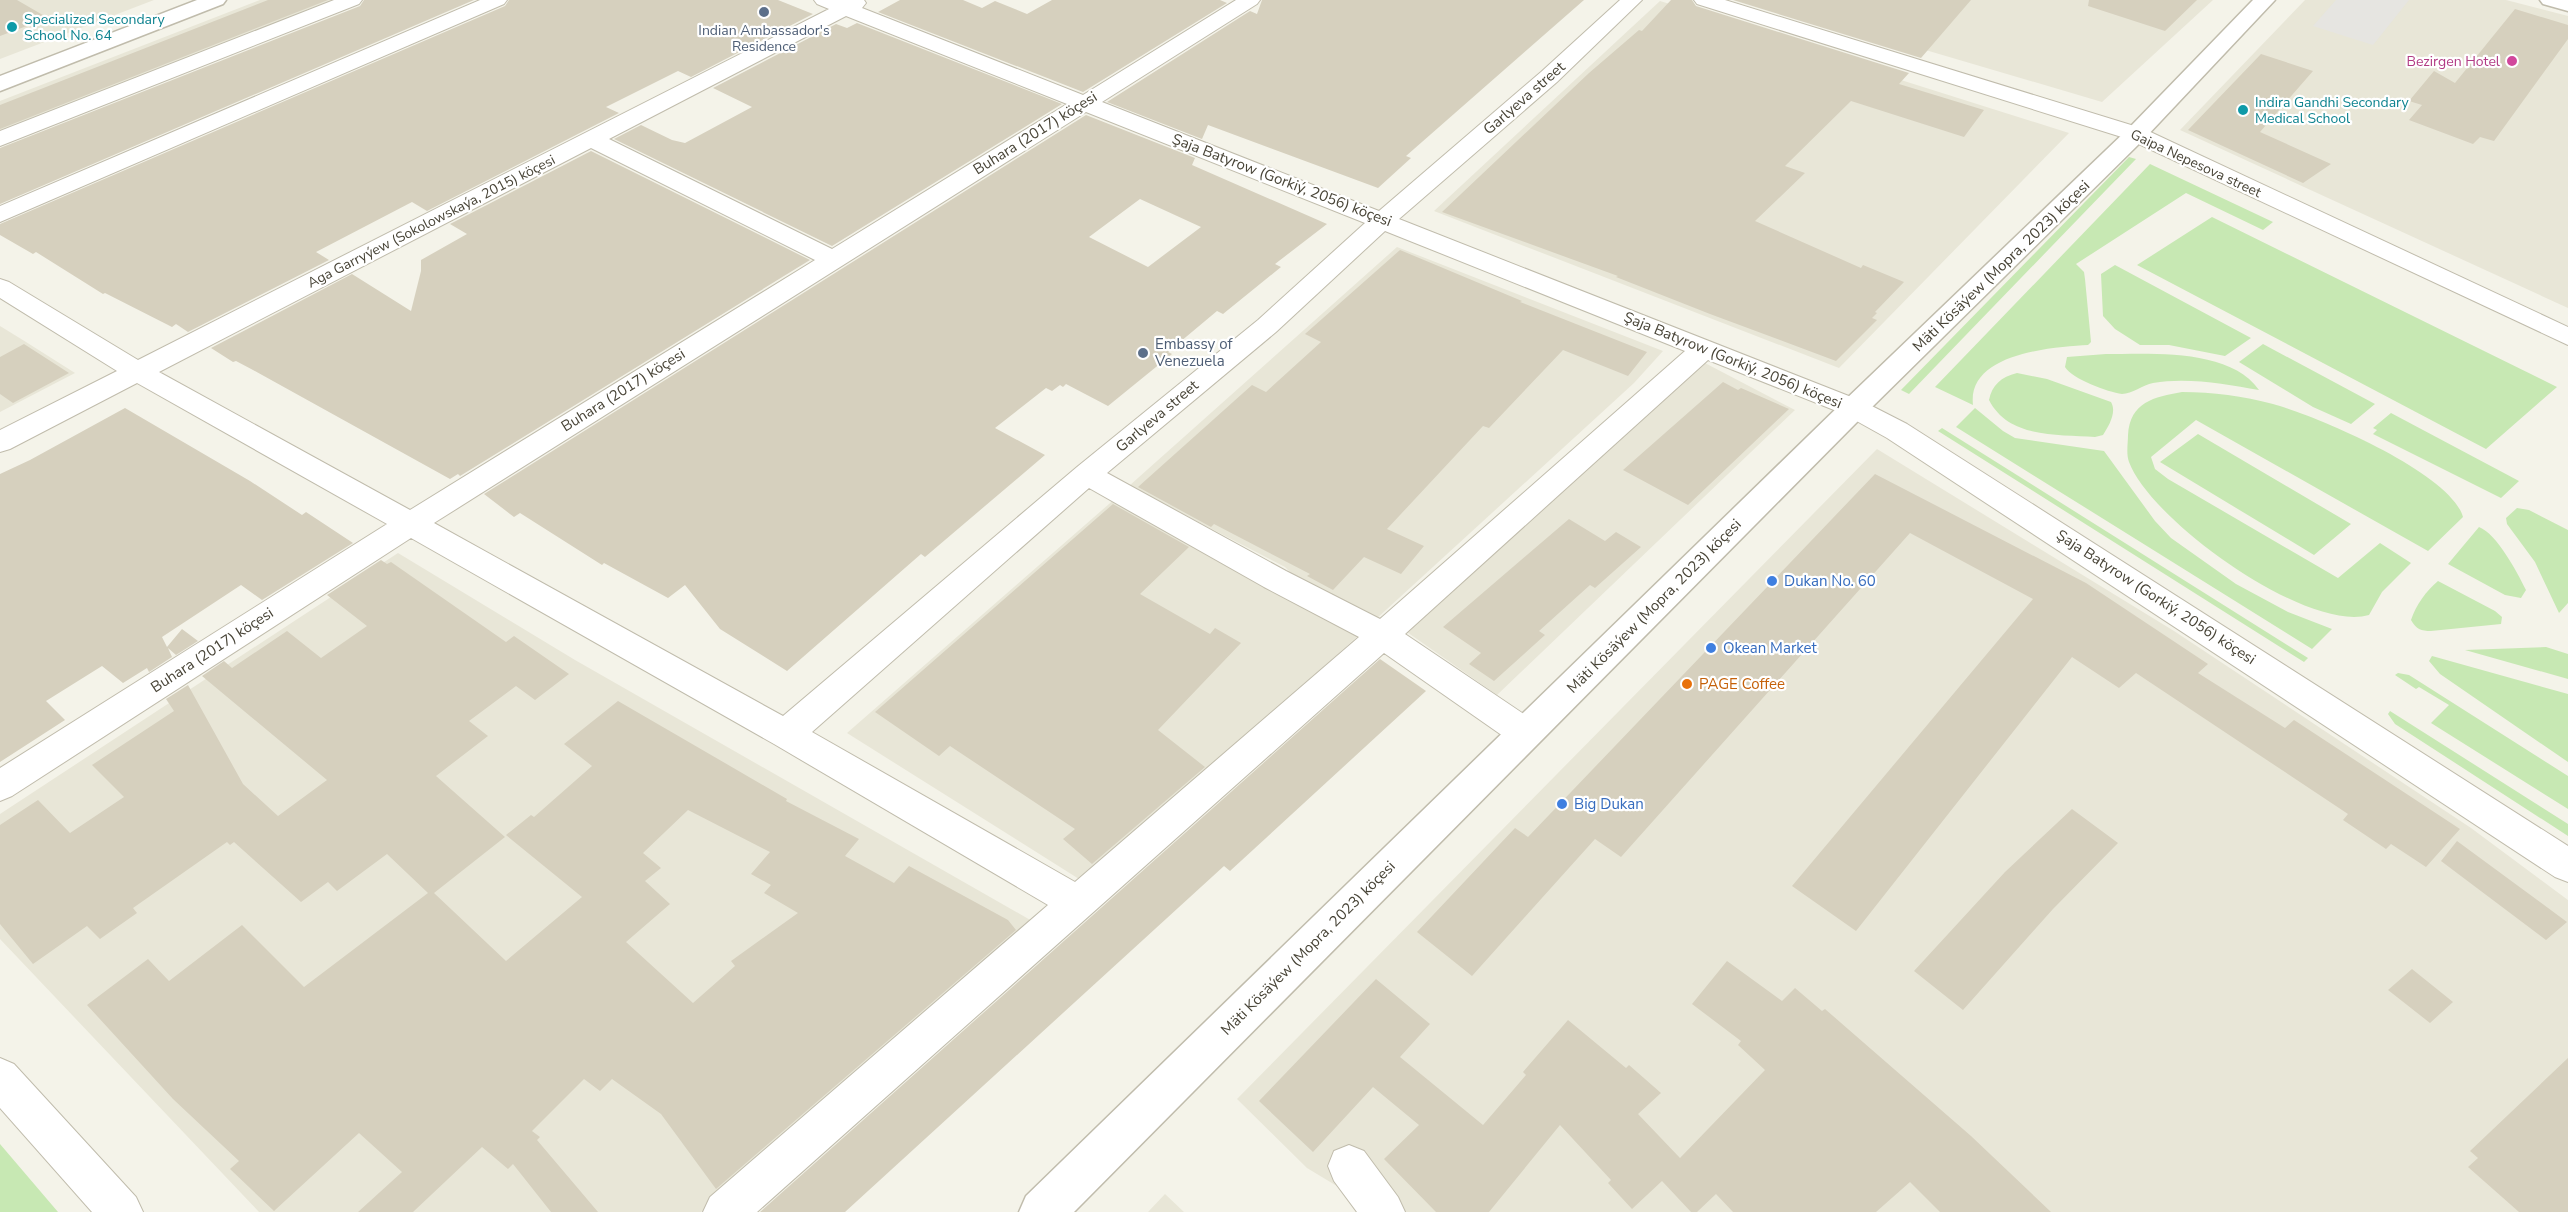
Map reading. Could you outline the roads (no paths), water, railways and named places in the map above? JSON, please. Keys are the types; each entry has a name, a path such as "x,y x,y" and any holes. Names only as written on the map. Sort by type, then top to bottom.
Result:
{"street":[{"path":"0,84 216,0"},
{"path":"0,139 352,0"},
{"path":"0,215 497,0"},
{"name":"Buhara (2017) köçesi","path":"0,786 410,524 1250,0"},
{"name":"Garlyeva street","path":"786,734 1087,474 1267,326 1383,220 1549,78 1632,0"},
{"name":"Gaipa Nepesova street","path":"1704,0 2136,134 2568,338"},
{"name":"Mäti Kösäýew (Mopra, 2023) köçesi","path":"1042,1212 1854,408 2136,134 2265,0"},
{"path":"2550,0 2568,5"},
{"name":"Şaja Batyrow (Gorkiý, 2056) köçesi","path":"844,3 1084,103 1854,408 1897,431 2081,548 2568,866"},
{"name":"Aga Garryýew (Sokolowskaýa, 2015) köçesi","path":"0,442 591,139 844,3"},
{"path":"591,139 832,259"},
{"path":"0,287 138,372 786,734 1076,902"},
{"path":"725,1212 1383,635 1705,348"},
{"path":"1087,474 1275,579 1383,635 1525,734"},
{"path":"0,1078 121,1212"},
{"path":"1348,1166 1383,1212"}],"place":[{"name":"Indian Ambassador's Residence","path":"764,12"},
{"name":"Specialized Secondary School No. 64","path":"12,27"},
{"name":"Bezirgen Hotel","path":"2512,61"},
{"name":"Indira Gandhi Secondary Medical School","path":"2243,110"},
{"name":"Embassy of Venezuela","path":"1143,353"},
{"name":"Dukan No. 60","path":"1772,581"},
{"name":"Okean Market","path":"1711,648"},
{"name":"PAGE Coffee","path":"1687,684"},
{"name":"Big Dukan","path":"1562,804"}]}
